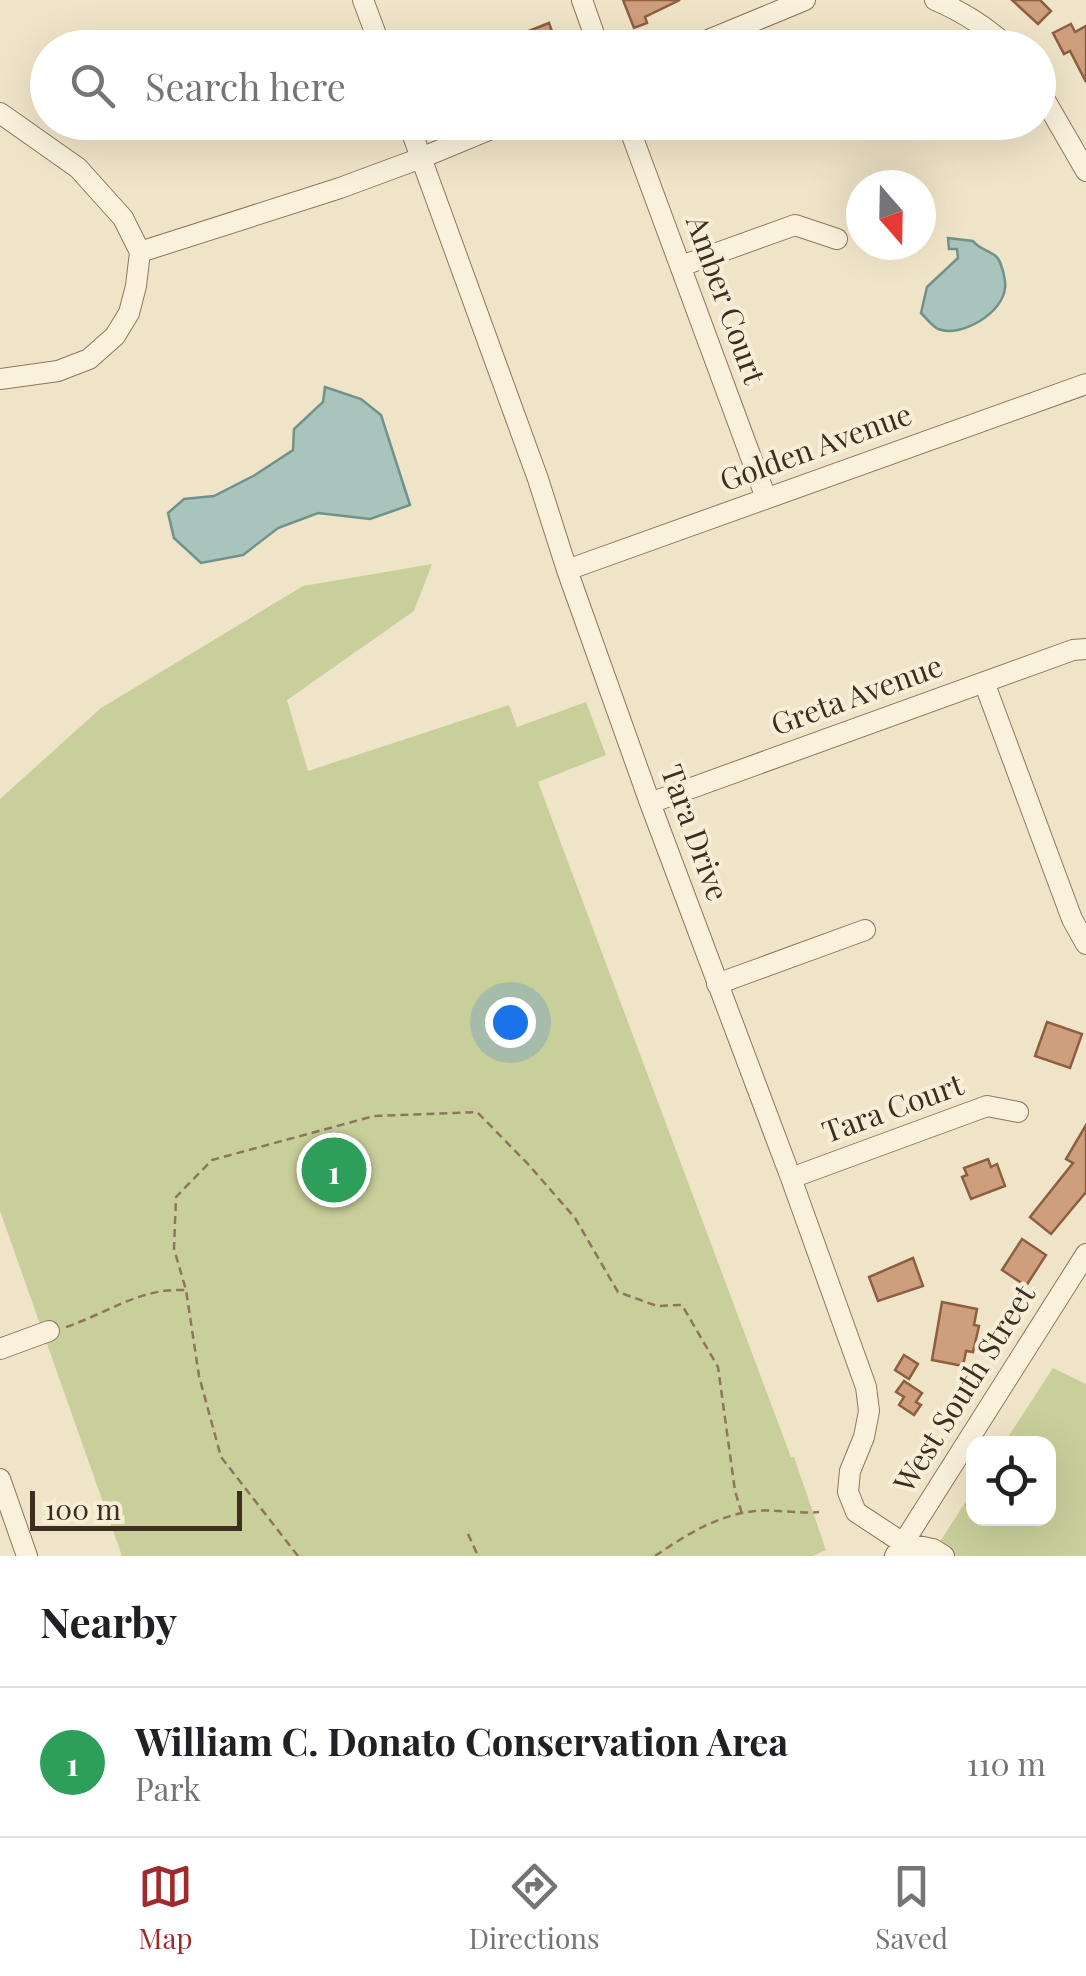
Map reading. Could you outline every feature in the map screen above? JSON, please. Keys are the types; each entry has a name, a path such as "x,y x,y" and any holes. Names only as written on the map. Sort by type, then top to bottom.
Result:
{"street":[{"path":"363,0 374,30"},
{"path":"582,0 593,30"},
{"path":"732,30 805,0"},
{"path":"934,0 989,30"},
{"path":"0,113 30,134"},
{"path":"1056,119 1086,171"},
{"path":"0,379 58,371 89,359 115,336 129,312 136,286 140,252 123,218 78,168 38,140"},
{"name":"Tara Drive","path":"414,140 650,803 866,1387 869,1411 864,1437 850,1471 848,1492 856,1512 904,1552 933,1549 944,1556"},
{"path":"140,252 340,188 464,140"},
{"name":"Amber Court","path":"634,140 766,498"},
{"path":"680,266 796,226 837,238"},
{"name":"Golden Avenue","path":"567,570 1086,384"},
{"name":"Greta Avenue","path":"650,803 1073,650 1086,650"},
{"path":"984,682 1072,919 1086,944"},
{"path":"718,984 865,930"},
{"name":"Tara Court","path":"791,1178 987,1106 1018,1112"},
{"name":"West South Street","path":"904,1552 1086,1254"},
{"path":"0,1348 50,1331"},
{"path":"0,1479 27,1556"}],"path":[{"path":"298,1556 222,1457 199,1376 186,1290 174,1249 176,1197 212,1160 374,1116 477,1112 576,1218 618,1292 657,1306 682,1305 718,1367 735,1491 742,1514"},
{"path":"50,1331 102,1314 129,1299 164,1289 186,1290"},
{"path":"655,1556 718,1518 756,1511 818,1512"},
{"path":"468,1534 478,1556"}],"green space":[{"path":"432,564 414,611 287,700 308,771 509,705 517,727 586,702 606,755 538,782 794,1457 826,1550 813,1556 122,1556 0,1211 0,799 101,708 303,586"},
{"path":"1053,1368 1086,1384 1086,1556 931,1556 966,1501 966,1526 1056,1526 1056,1436 1009,1436"}],"water":[{"path":"948,238 973,241 996,256 1005,285 1002,297 989,314 969,327 947,331 936,328 921,313 927,287 958,258 957,249 949,249"},
{"path":"325,387 361,399 381,415 410,505 370,519 318,513 278,528 243,555 201,563 174,538 168,513 184,499 214,496 293,450 294,429 323,402"}],"building":[{"path":"623,0 680,0 645,17 647,23 634,28"},
{"path":"1012,0 1040,0 1051,11 1038,24"},
{"path":"549,23 552,30 531,30"},
{"path":"1071,24 1075,32 1086,26 1086,82 1070,51 1064,54 1056,32"},
{"path":"1047,1022 1082,1034 1070,1068 1035,1056"},
{"path":"1086,1125 1086,1192 1051,1234 1030,1217 1073,1163 1066,1159"},
{"path":"988,1159 991,1167 997,1164 1005,1186 971,1199 962,1177 967,1175 964,1168"},
{"path":"1022,1239 1046,1255 1026,1286 1002,1270"},
{"path":"913,1258 923,1286 878,1301 869,1277"},
{"path":"942,1302 977,1309 974,1325 979,1326 973,1352 966,1351 963,1366 932,1360"},
{"path":"904,1355 918,1364 909,1379 895,1370"},
{"path":"904,1381 922,1393 916,1402 921,1405 914,1415 899,1405 904,1397 896,1392"}],"place":[{"name":"William C. Donato Conservation Area","path":"334,1170"}]}
